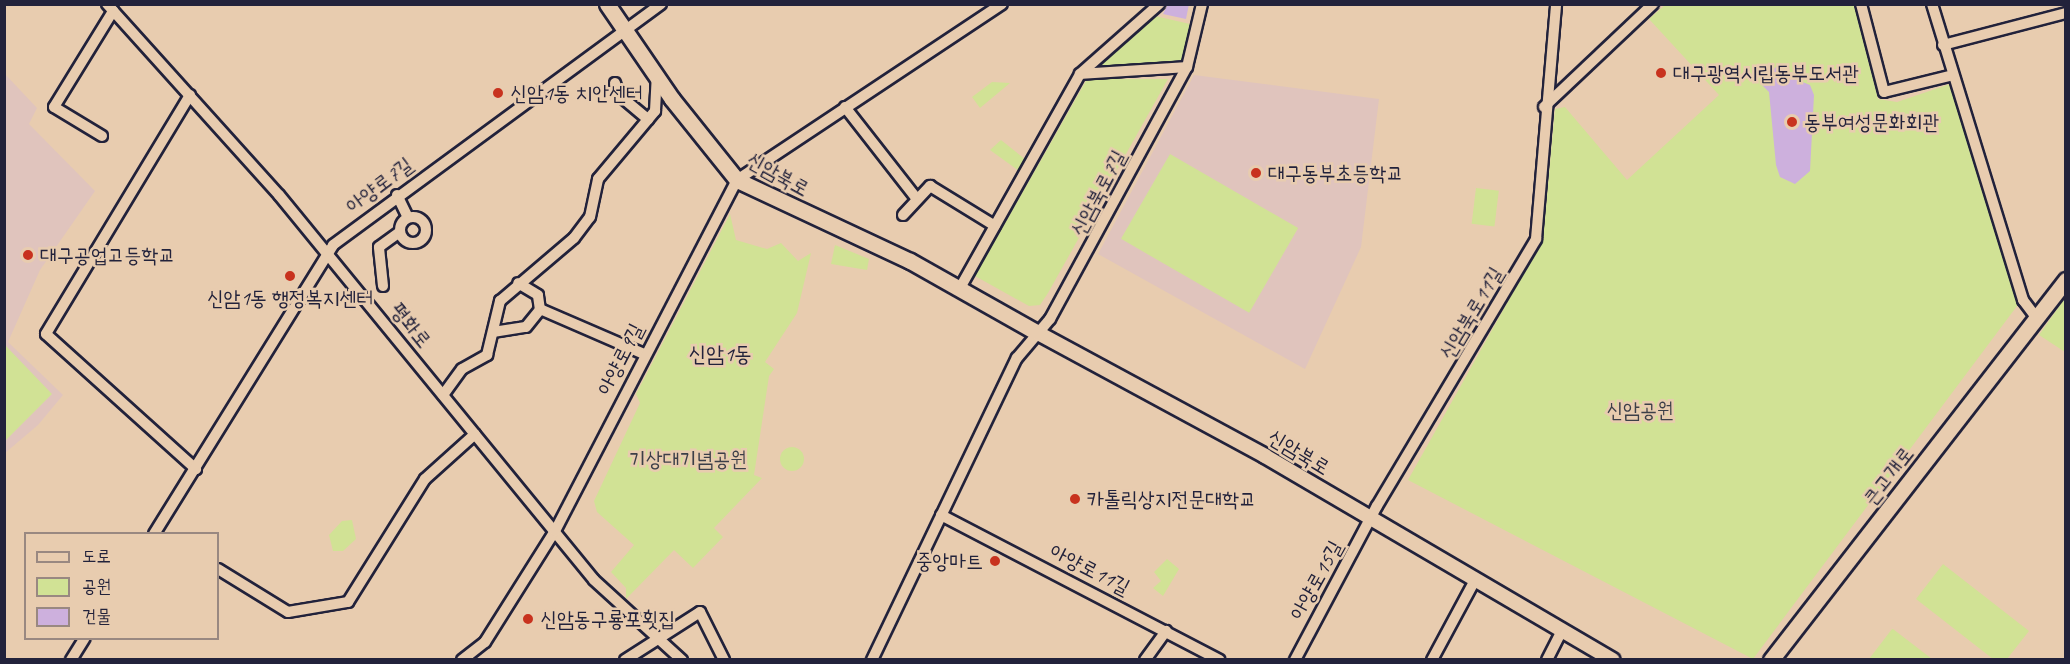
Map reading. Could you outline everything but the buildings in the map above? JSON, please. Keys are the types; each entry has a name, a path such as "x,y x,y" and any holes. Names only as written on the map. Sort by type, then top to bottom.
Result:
{"main road":[{"name":"신암북로","path":"607,4 657,78 737,180 960,288 1036,332"},
{"name":"큰고개로","path":"1771,660 2066,280"}],"street":[{"name":"아양로7길","path":"158,532 333,246 397,195 627,32 661,4"},
{"name":"아양로9길","path":"462,660 485,642 555,531 644,354 737,180 1002,4"},
{"path":"960,288 1080,74 1159,4"},
{"name":"신암북로7길","path":"1036,332 1050,319 1187,67 1202,4"},
{"name":"신암북로11길","path":"1372,520 1536,239 1544,107 1556,4"},
{"path":"1544,107 1653,4"},
{"path":"1861,4 1884,92 1953,75"},
{"path":"1932,4 2023,300 2036,317"},
{"name":"평화로","path":"102,136 54,107 110,8 190,95 328,255 594,580 660,637 682,660"},
{"path":"1943,45 2066,13"},
{"path":"1080,74 1187,67"},
{"path":"443,395 462,369 487,355 500,301 585,224 598,179 648,119 659,102 657,78"},
{"path":"615,83 619,95 648,119"},
{"path":"190,95 46,334 196,468"},
{"path":"845,107 917,200"},
{"path":"903,214 930,186 995,226"},
{"path":"397,195 408,218 423,222 424,238 408,243 400,232"},
{"path":"383,286 379,247 400,232 408,218"},
{"path":"493,332 526,327 540,309 538,295 518,283"},
{"path":"540,309 644,354"},
{"path":"872,660 1017,358 1036,332"},
{"name":"신암북로","path":"1036,332 1264,456 1474,582 1612,660"},
{"path":"219,570 288,612 348,602 425,479 475,434"},
{"name":"아양로11길","path":"941,515 1220,660"},
{"name":"아양로15길","path":"1295,660 1372,520"},
{"path":"1432,660 1474,582"},
{"path":"625,660 700,612 724,660"},
{"path":"1145,660 1166,630"},
{"path":"1547,660 1562,631"},
{"path":"71,660 84,640"}],"shaded area":[{"name":"대구공업고등학교","path":"4,73 37,108 29,124 95,191 40,270 8,342 63,395 38,425 5,453"},
{"name":"대구동부초등학교","path":"1194,75 1379,99 1361,247 1305,369 1098,254"}],"green space":[{"name":"신암공원","path":"1665,5 1854,5 1878,99 1897,102 1950,84 1983,173 2020,302 1753,659 1408,480 1543,239 1555,109 1565,107 1627,180 1719,95 1649,19"},
{"path":"1155,16 1190,24 1183,63 1100,66"},
{"path":"1087,79 1168,79 1048,293 1040,305 1029,306 975,276"},
{"path":"992,82 1010,83 980,108 972,97"},
{"path":"1001,140 1026,160 1019,171 990,150"},
{"path":"1170,154 1298,228 1249,313 1121,239"},
{"path":"1476,188 1499,191 1494,227 1472,224"},
{"name":"기상대기념공원","path":"730,214 736,240 767,249 781,243 798,261 811,253 797,313 765,362 774,369 769,376 754,475 762,478 714,528 723,537 693,568 674,550 626,599 626,588 611,572 634,545 597,512 594,501 640,403 636,394"},
{"path":"835,245 869,259 867,270 831,264"},
{"path":"2065,298 2065,352 2039,335"},
{"path":"5,345 52,394 5,441"},
{"path":"792,447 797,448 803,454 803,464 797,470 792,471 787,470 781,464 780,459 781,454 787,448"},
{"path":"352,520 356,539 343,551 333,551 329,535 342,521"},
{"path":"1167,559 1179,569 1163,596 1153,588 1161,581 1154,572"},
{"path":"1943,564 2029,631 2007,659 1993,659 1916,599"},
{"path":"1893,629 1932,659 1869,659"}],"place":[{"name":"대구광역시립동부도서관","path":"1661,73"},
{"name":"신암1동 치안센터","path":"498,93"},
{"name":"동부여성문화회관","path":"1792,122"},
{"name":"대구동부초등학교","path":"1256,173"},
{"name":"대구공업고등학교","path":"28,255"},
{"name":"신암1동 행정복지센터","path":"290,276"},
{"name":"카톨릭상지전문대학교","path":"1075,499"},
{"name":"중앙마트","path":"995,561"},
{"name":"신암동구룡포횟집","path":"528,619"}],"district":[{"name":"신암1동","path":"720,355"}]}
